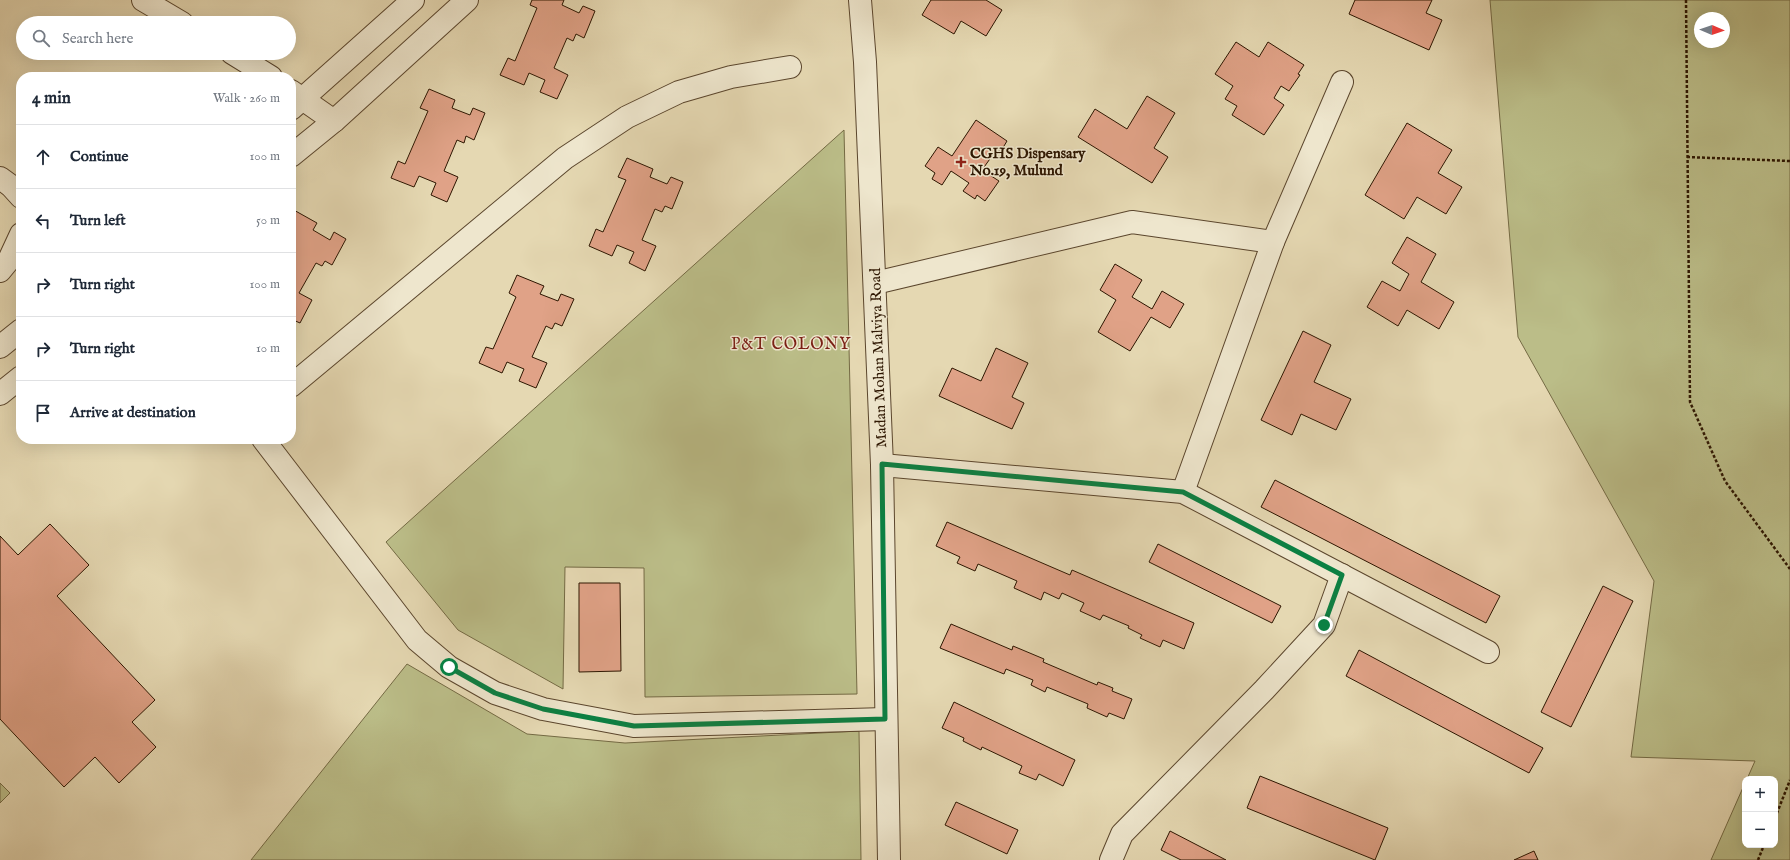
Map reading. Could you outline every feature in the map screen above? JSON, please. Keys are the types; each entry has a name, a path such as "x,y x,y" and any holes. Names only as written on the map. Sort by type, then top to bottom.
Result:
{"street":[{"path":"143,0 170,16"},
{"path":"296,99 413,0"},
{"path":"296,152 334,121 467,0"},
{"name":"Madan Mohan Malviya Road","path":"860,0 865,62 882,464 885,719 889,860"},
{"path":"243,60 263,72"},
{"path":"296,382 565,158 627,117 680,92 731,77 790,67"},
{"path":"1183,492 1273,242 1342,82"},
{"path":"296,101 334,121"},
{"path":"0,178 16,192"},
{"path":"875,283 1132,222 1273,242"},
{"path":"0,270 9,260 16,245"},
{"path":"1,344 16,334"},
{"path":"0,394 16,381"},
{"path":"267,444 417,640 449,667 495,693 543,709 634,726 885,719"},
{"path":"882,464 1183,492 1488,652"},
{"path":"1111,860 1122,834 1264,690 1324,625 1342,575"}],"path":[{"path":"1686,0 1690,402 1725,481 1790,570"},
{"path":"1687,157 1790,161"},
{"path":"1777,812 1790,780"},
{"path":"1758,860 1763,848"}],"green space":[{"path":"1490,0 1790,0 1790,860 1711,860 1742,790 1742,848 1778,848 1778,776 1748,776 1755,761 1631,757 1654,581 1518,337"},
{"path":"844,130 857,694 645,697 644,568 565,567 563,689 458,630 386,542"},
{"path":"407,664 527,734 625,743 859,731 861,860 251,860"},
{"path":"0,783 10,793 0,803"}],"building":[{"path":"532,0 564,0 562,5 579,13 583,6 595,11 584,38 576,34 573,41 567,38 554,68 568,75 557,99 540,92 545,80 529,73 524,85 500,75 508,58 515,61 537,8 530,5"},
{"path":"931,0 986,0 1002,10 986,36 961,21 954,34 922,15"},
{"path":"1355,0 1432,0 1426,13 1442,20 1429,50 1349,14"},
{"path":"1236,42 1259,57 1268,42 1304,65 1298,74 1300,75 1289,91 1281,86 1274,98 1284,105 1264,135 1232,115 1237,106 1225,99 1233,86 1215,74"},
{"path":"429,89 455,100 452,108 470,115 473,108 485,113 474,140 466,136 464,143 457,140 444,171 458,177 447,202 431,195 436,183 419,176 414,187 391,178 398,161 405,164 428,111 420,108"},
{"path":"1147,96 1175,113 1154,148 1168,157 1152,183 1078,137 1095,109 1127,129"},
{"path":"976,120 1007,141 1001,151 997,149 982,170 999,181 985,201 977,195 975,199 963,191 969,183 951,171 942,185 932,179 935,173 925,166 938,147 952,156"},
{"path":"1407,123 1452,150 1438,173 1462,187 1446,214 1417,197 1404,219 1365,195"},
{"path":"627,158 653,169 650,177 667,184 671,177 683,182 672,209 665,206 662,212 655,209 642,240 656,246 645,271 629,263 634,252 617,245 612,256 589,246 596,229 603,232 626,180 618,177"},
{"path":"296,211 317,223 313,230 330,240 334,232 346,239 332,265 325,261 322,266 316,263 299,293 312,300 300,323 296,321"},
{"path":"1407,237 1436,254 1421,282 1454,302 1439,329 1407,310 1398,326 1367,307 1382,281 1400,291 1409,274 1392,263"},
{"path":"1115,264 1142,280 1132,297 1152,309 1162,291 1184,304 1170,328 1151,317 1130,351 1098,332 1116,300 1100,290"},
{"path":"517,275 544,286 540,294 558,301 561,294 574,299 562,326 555,323 552,329 546,326 532,357 547,363 536,388 519,381 524,369 507,362 502,373 479,363 486,347 493,349 516,297 509,293"},
{"path":"1303,331 1331,345 1314,382 1351,399 1336,430 1301,414 1292,435 1261,420"},
{"path":"996,348 1028,363 1012,397 1024,403 1012,429 939,396 952,368 981,381"},
{"path":"1275,480 1500,596 1486,623 1261,507"},
{"path":"947,522 1070,575 1072,570 1194,623 1184,649 1163,640 1160,647 1140,638 1142,635 1128,628 1129,626 1103,615 1100,620 1080,611 1084,603 1062,593 1059,599 1044,592 1041,600 1014,588 1017,581 978,564 975,571 957,563 960,557 936,546"},
{"path":"50,524 89,565 57,596 155,700 132,722 156,747 119,783 95,757 64,787 0,719 0,536 18,555"},
{"path":"1158,544 1281,606 1272,623 1149,562"},
{"path":"579,583 620,583 621,671 579,672"},
{"path":"1603,586 1633,601 1571,727 1541,712"},
{"path":"951,624 1012,650 1013,646 1044,659 1043,662 1097,685 1098,682 1113,688 1112,691 1132,699 1124,719 1109,713 1107,717 1087,708 1088,704 1047,687 1045,692 1031,685 1033,680 1006,669 1004,674 940,648"},
{"path":"1359,650 1543,748 1529,773 1346,676"},
{"path":"954,702 1075,760 1063,786 1039,774 1036,780 1019,773 1022,766 982,747 981,750 963,741 964,738 942,728"},
{"path":"1260,776 1388,828 1375,860 1247,808"},
{"path":"956,802 1018,830 1007,854 945,825"},
{"path":"1170,831 1226,860 1181,860 1161,850"},
{"path":"1534,851 1538,860 1514,860"}],"place":[{"name":"CGHS Dispensary No.19, Mulund","path":"961,162"}],"district":[{"name":"P&T COLONY","path":"791,343"}],"route":[{"path":"449,667 495,693 543,709 634,726 885,719 882,464 912,468 1183,492 1342,575 1324,625"}]}
